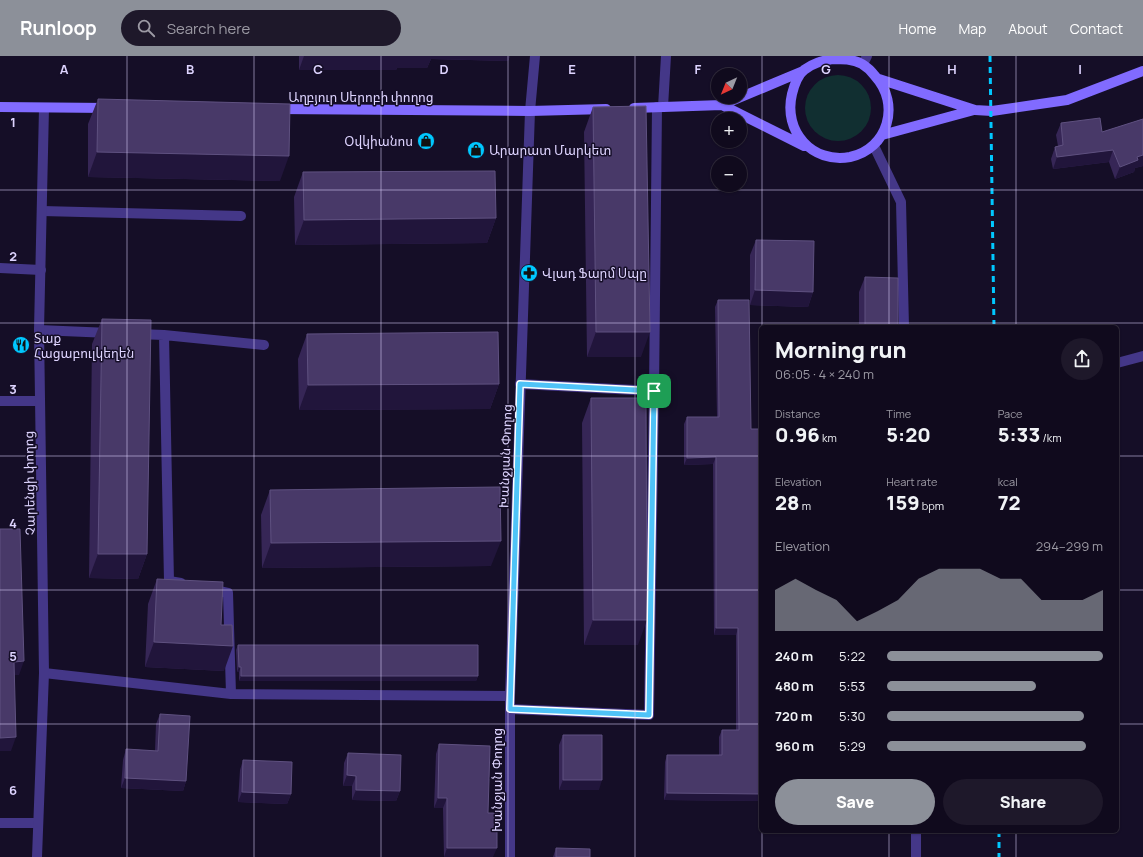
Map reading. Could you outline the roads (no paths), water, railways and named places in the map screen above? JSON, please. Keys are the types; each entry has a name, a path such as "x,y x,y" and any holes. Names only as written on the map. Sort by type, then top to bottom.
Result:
{"main road":[{"path":"722,104 818,154 839,158 863,153 874,146 887,125 889,115 887,94 865,60 832,59 816,63 803,71 747,94"},
{"path":"803,71 793,89 790,110 795,130 809,149"},
{"path":"879,80 975,110 992,112 1067,100 1143,71"},
{"name":"Աղբյուր Սերոբի փողոց","path":"267,109 530,111 722,104"},
{"path":"0,107 116,108"},
{"path":"882,135 975,110"}],"street":[{"name":"Խանջյան Փողոց","path":"510,857 510,696 530,111 535,56"},
{"path":"510,709 649,715 660,107 666,56"},
{"name":"Չարենցի փողոց","path":"37,857 44,673 39,330 44,108"},
{"path":"874,146 901,202 904,325"},
{"path":"42,211 241,216"},
{"path":"0,268 41,270"},
{"path":"39,330 164,335 264,345"},
{"path":"164,335 169,581 228,593 231,694"},
{"path":"1119,362 1143,356"},
{"path":"520,384 654,391"},
{"path":"0,401 40,401"},
{"path":"44,673 231,694 510,696"},
{"path":"0,823 38,823"},
{"path":"916,833 916,857"}],"railway":[{"path":"990,56 994,325"},
{"path":"999,833 999,857"}],"place":[{"name":"Օվկիանոս","path":"426,141"},
{"name":"Արարատ Մարկետ","path":"476,150"},
{"name":"Վլադ Ֆարմ Սպը","path":"529,273"},
{"name":"Տաք Հացաբուլկեղեն","path":"21,345"}]}
